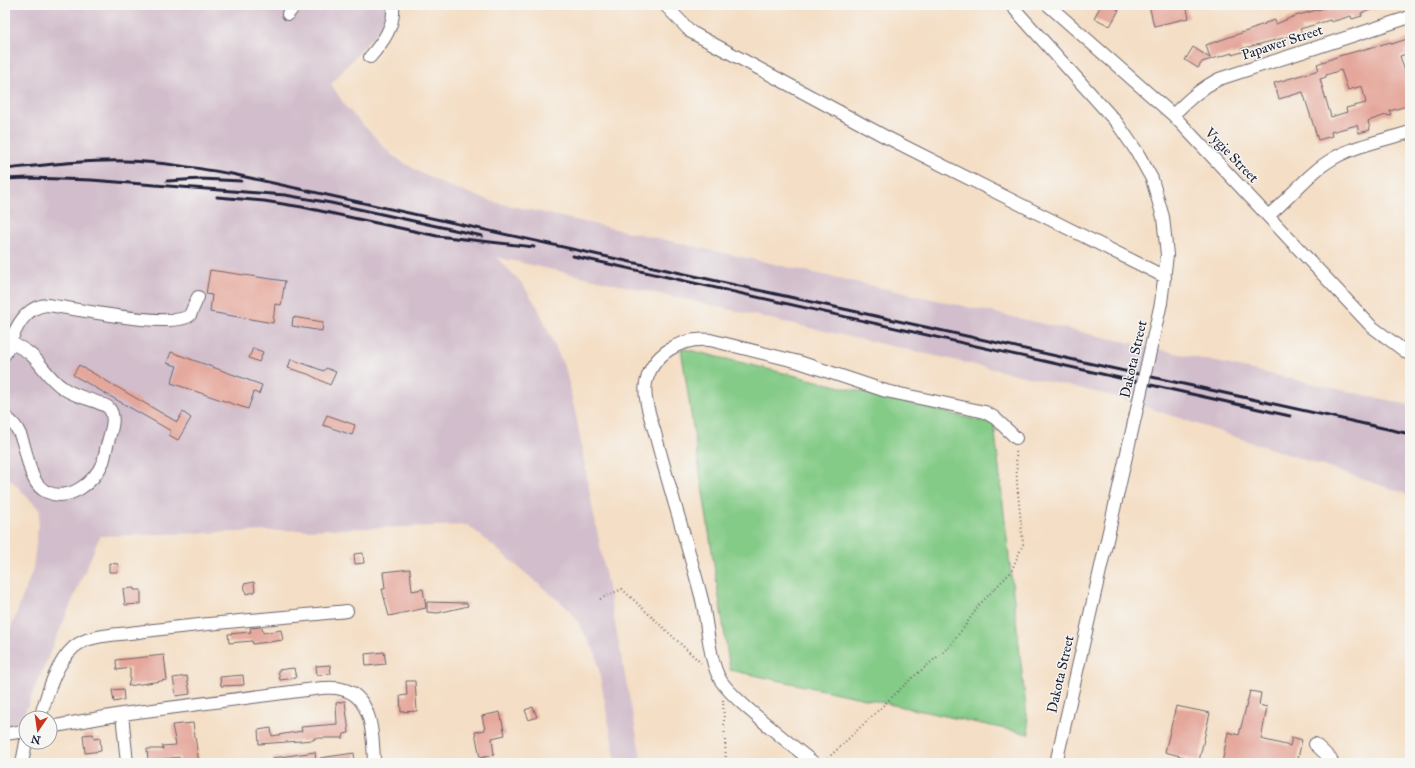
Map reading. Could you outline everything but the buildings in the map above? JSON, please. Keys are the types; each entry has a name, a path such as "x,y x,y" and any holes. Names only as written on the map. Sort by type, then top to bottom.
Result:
{"street":[{"path":"370,57 387,34 393,17 393,5"},
{"path":"665,5 691,32 886,137 1165,277"},
{"name":"Dakota Street","path":"1011,5 1117,123 1137,152 1152,179 1163,217 1167,255 1161,303 1056,763"},
{"name":"Vygie Street","path":"1048,5 1173,115 1269,215 1371,326 1410,355"},
{"name":"Papawer Street","path":"1173,115 1195,93 1206,85 1220,79 1410,17"},
{"path":"1269,215 1307,180 1333,159 1348,152 1410,132"},
{"path":"5,417 15,425 22,436 38,484 47,492 61,495 79,489 96,472 102,463 114,418 108,407 79,397 62,388 29,352 7,349 19,323 31,309 40,306 54,306 137,318 179,320 190,315 198,297"},
{"path":"814,763 760,719 728,690 722,682 715,666 702,598 650,415 646,386 649,373 658,358 672,348 691,340 710,340 729,344 800,362 886,391 985,412 999,422 1016,438"},
{"path":"43,710 55,676 68,654 74,647 89,640 169,628 347,611"},
{"path":"58,726 122,714 322,688 342,689 355,696 364,706 372,728 374,763"},
{"path":"122,714 127,763"},
{"path":"5,734 18,732"},
{"path":"1315,744 1331,759 1332,763"},
{"path":"22,763 24,750"}],"path":[{"path":"822,763 912,678 948,648 966,626 979,605 1011,572 1023,544 1017,483 1016,438"},
{"path":"600,599 622,589 705,667"},
{"path":"722,682 726,763"}],"shaded area":[{"path":"5,5 391,5 392,15 331,84 346,107 393,156 419,172 445,185 494,202 1410,405 1410,495 1113,396 496,257 521,282 538,308 566,371 576,416 642,763 616,763 596,654 571,611 468,525 100,536 26,710 18,710 17,730 5,726 5,644 33,569 40,510 5,474"}],"green space":[{"path":"681,348 994,424 1029,734 730,670"}],"railway":[{"path":"5,169 50,164 126,161 166,164 232,174 1410,434"},
{"path":"5,179 29,178 91,180 285,195 331,203 482,236"},
{"path":"167,181 201,179 241,181"},
{"path":"217,197 264,201 302,207 437,236 534,247"},
{"path":"573,256 1290,416"}]}
